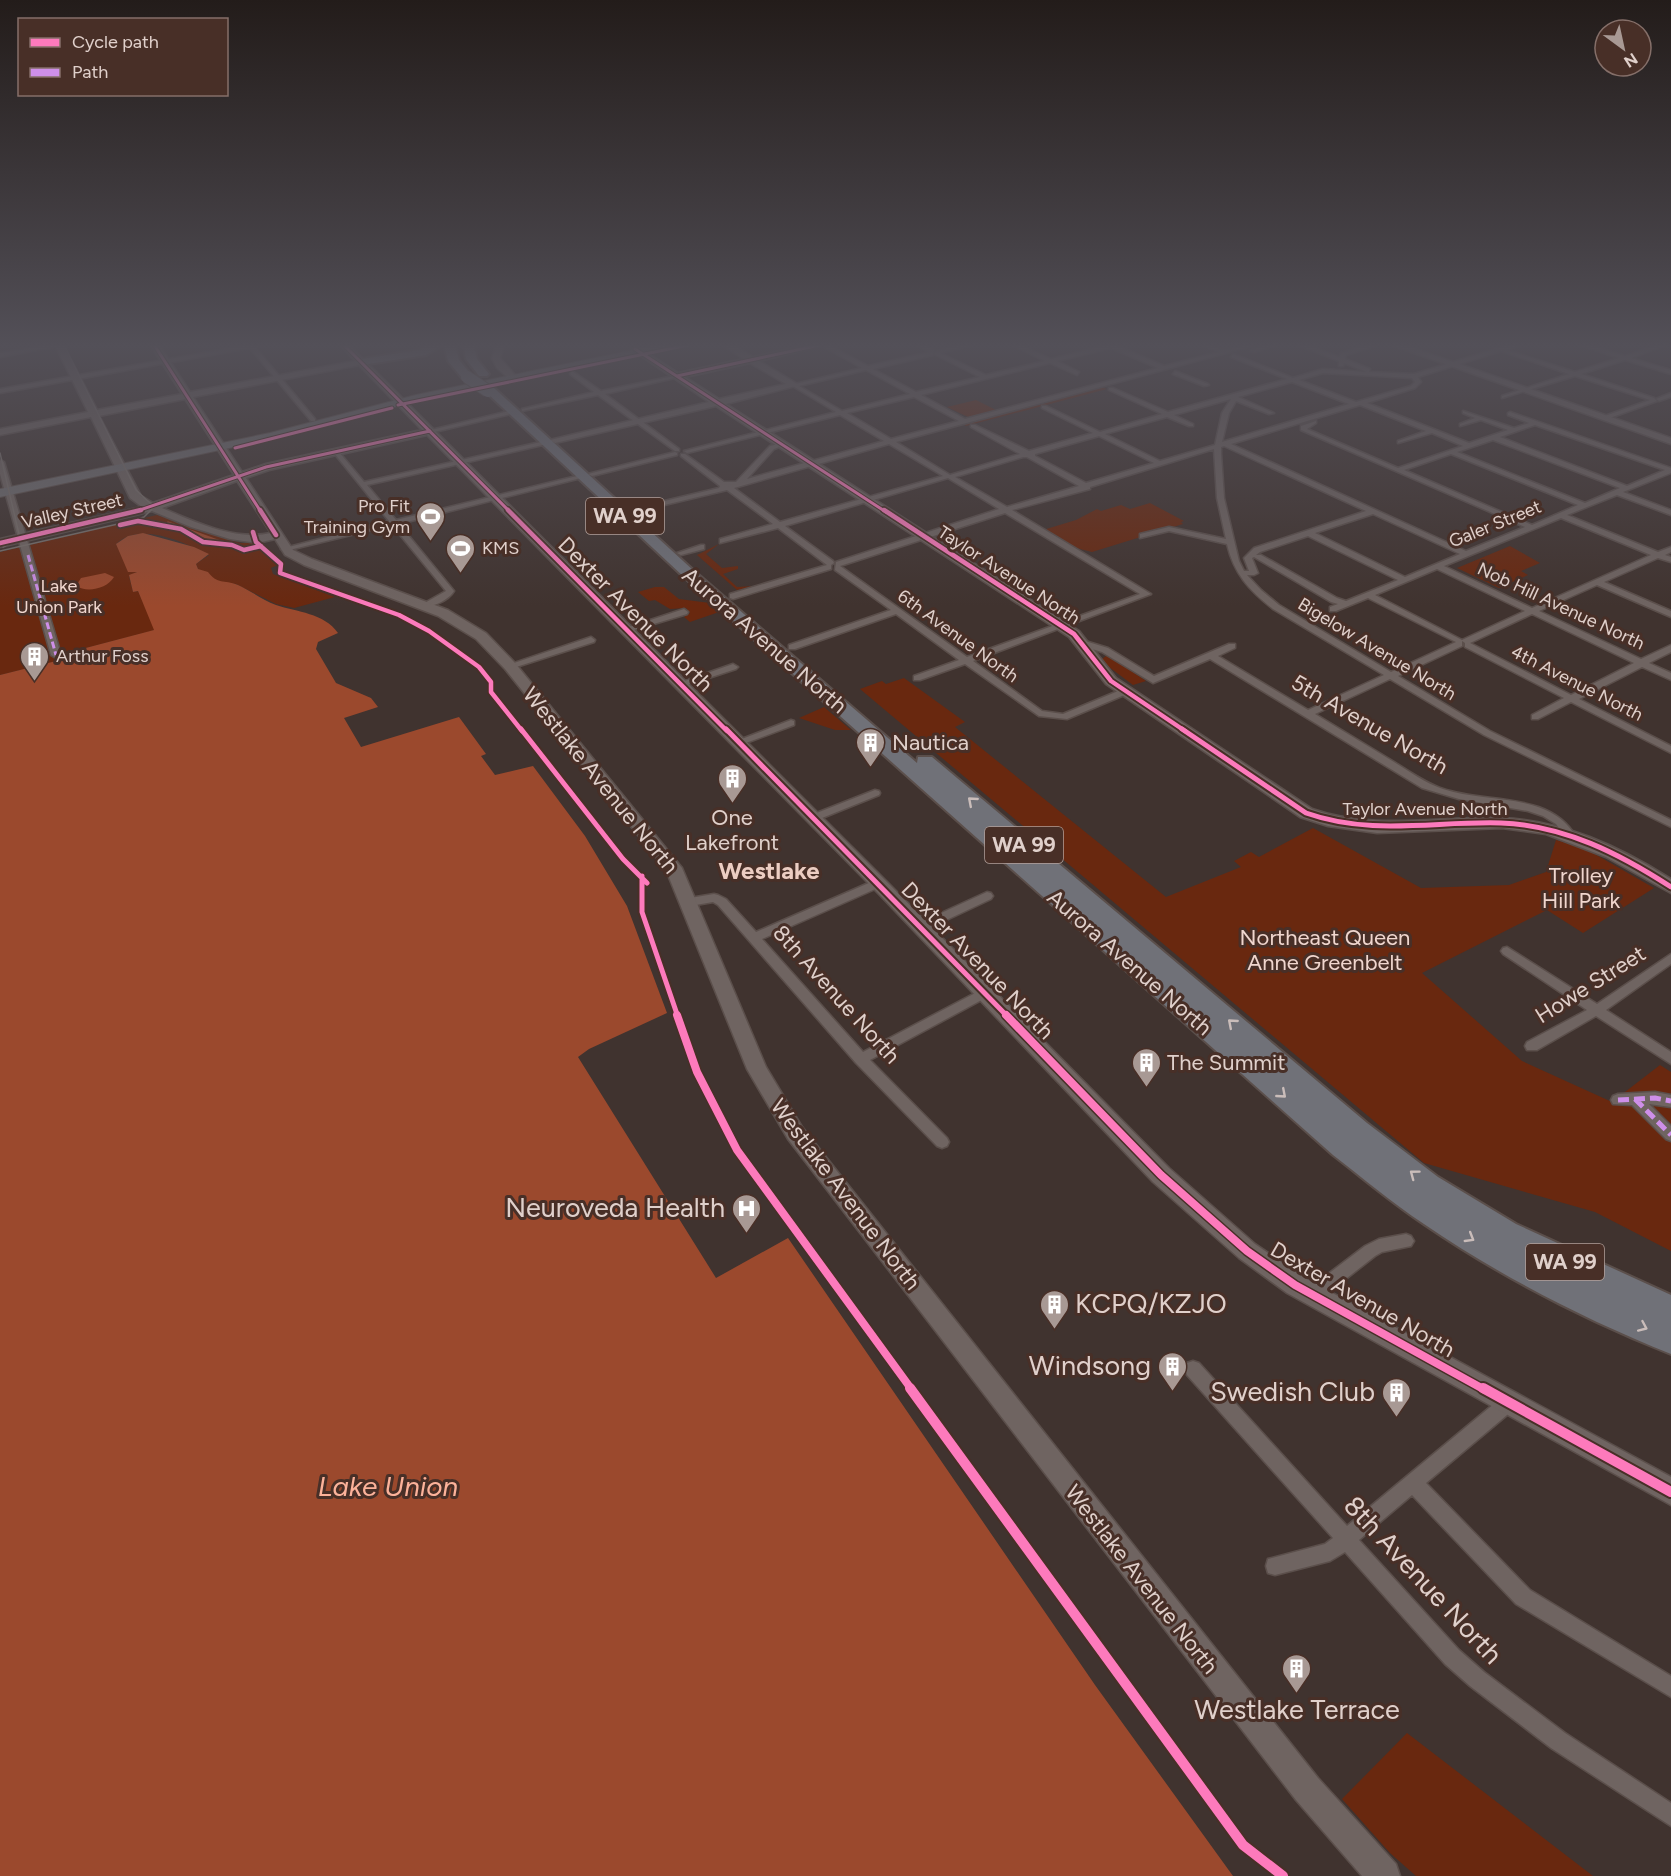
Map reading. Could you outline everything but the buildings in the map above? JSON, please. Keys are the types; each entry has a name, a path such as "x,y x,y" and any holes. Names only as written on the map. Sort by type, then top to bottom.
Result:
{"highway":[{"name":"Aurora Avenue North","path":"539,431 580,477 1342,1147 1408,1198 1481,1245 1593,1304 1671,1339"},
{"name":"Aurora Avenue North","path":"580,477 691,550 733,596 792,647 1358,1131 1419,1178 1506,1233 1671,1310"}],"main road":[{"path":"100,431 132,495 151,508 241,537 257,539 274,532"},
{"name":"Westlake Avenue North","path":"209,431 285,549 308,562 425,605 470,628 510,666 654,842 674,868 690,902 757,1069 795,1132 1307,1789 1384,1876"},
{"path":"218,444 271,431"},
{"path":"4,488 295,431"},
{"name":"Valley Street","path":"0,543 151,508 237,475 430,431"},
{"name":"Dexter Avenue North","path":"430,431 878,883 919,928 1161,1175 1246,1251 1313,1295 1671,1492"},
{"path":"550,441 596,431"},
{"path":"1641,431 1671,441"},
{"name":"Taylor Avenue North","path":"762,432 1062,625 1085,644 1103,674 1287,801 1320,819 1365,826 1503,823 1548,829 1571,837"},
{"name":"5th Avenue North","path":"1571,837 1633,864 1671,887"}],"street":[{"name":"6th Avenue North","path":"651,431 1035,711 1045,715 1064,717 1126,691"},
{"path":"285,549 768,431"},
{"path":"870,431 1147,594 917,678"},
{"path":"634,511 812,465 932,431"},
{"path":"891,443 951,431"},
{"path":"982,431 1087,487"},
{"path":"1092,431 1161,464"},
{"path":"723,541 1111,431"},
{"name":"Bigelow Avenue North","path":"1223,431 1221,446 1216,458 1231,543 1240,573 1258,594 1486,733 1671,824"},
{"path":"733,596 924,538 949,527 1272,431"},
{"path":"1305,431 1531,527"},
{"path":"1400,442 1433,431 1470,446"},
{"path":"1398,470 1513,431"},
{"path":"1557,431 1671,470"},
{"path":"1493,438 1626,488"},
{"path":"363,484 550,441"},
{"path":"729,486 772,447 782,445"},
{"path":"1221,446 1466,554"},
{"path":"336,452 450,591 448,595 425,605"},
{"path":"1451,452 1584,505"},
{"path":"0,462 4,488 24,538 56,655"},
{"name":"Galer Street","path":"1333,609 1671,470"},
{"path":"1616,492 1671,513"},
{"path":"1240,573 1254,573 1248,558 1257,550 1372,512"},
{"path":"1560,515 1671,560"},
{"path":"1143,536 1169,529 1231,543"},
{"path":"1310,534 1305,539 1258,557 1345,603"},
{"path":"1310,534 1403,579"},
{"path":"1308,714 1671,549"},
{"name":"Nob Hill Avenue North","path":"1437,566 1671,676"},
{"path":"1597,582 1671,614"},
{"name":"4th Avenue North","path":"1367,594 1671,750"},
{"path":"792,647 896,611"},
{"path":"627,629 684,612"},
{"path":"510,666 591,640"},
{"name":"Taylor Avenue North","path":"1085,644 1105,650 1153,680 1212,656"},
{"path":"1212,656 1232,646"},
{"path":"1535,717 1671,648"},
{"name":"5th Avenue North","path":"1212,656 1432,789 1451,795 1529,809 1561,822 1571,837"},
{"path":"681,684 733,667"},
{"path":"739,742 791,723"},
{"path":"813,818 874,793"},
{"path":"754,938 878,883"},
{"path":"919,928 987,896"},
{"name":"8th Avenue North","path":"690,902 714,898 722,902 861,1059 942,1142"},
{"path":"1507,951 1671,1059"},
{"name":"Howe Street","path":"1532,1046 1597,1010 1671,958"},
{"path":"861,1059 985,993"},
{"path":"1618,1100 1655,1098 1671,1101"},
{"path":"1635,1099 1671,1135"},
{"path":"1313,1295 1370,1251 1379,1246 1406,1241"},
{"name":"8th Avenue North","path":"1193,1369 1452,1657 1481,1684 1561,1742 1671,1815"},
{"path":"1275,1566 1330,1552 1501,1408 1505,1401"},
{"path":"1413,1483 1523,1597 1671,1687"}],"green space":[{"path":"1150,503 1184,521 1181,522 1183,524 1092,552 1072,547 1043,530 1076,520 1097,509 1101,511 1121,505 1130,509"},
{"name":"Lake Union Park","path":"157,515 240,543 254,543 278,565 271,568 273,574 335,597 294,608 276,604 236,584 217,582 198,569 196,564 209,555 162,536 137,534 126,537 116,544 133,570 137,572 129,576 133,592 138,591 155,630 59,655 60,660 0,675 0,552"},
{"path":"719,544 706,554 722,568 738,566 738,569 723,574 737,587 755,586 737,590 697,555"},
{"path":"1510,546 1540,563 1521,571 1528,575 1499,588 1457,568"},
{"path":"664,587 679,599 710,603 719,612 690,622 684,617 690,613 686,608 670,609 655,600 649,601 638,592"},
{"path":"1106,656 1111,657 1146,681 1133,685 1105,664 1102,659"},
{"name":"Northeast Queen Anne Greenbelt","path":"904,678 965,722 955,727 1166,897 1241,867 1234,861 1251,852 1259,857 1313,828 1421,888 1509,885 1546,872 1556,840 1586,849 1654,888 1583,933 1547,910 1422,973 1522,1061 1612,1102 1660,1065 1671,1072 1671,1251 1595,1212 1424,1163 860,689 882,681 886,684"},
{"path":"824,707 851,730 835,730 799,718"},
{"path":"1407,1733 1593,1876 1416,1876 1390,1853 1342,1799"}],"water":[{"name":"Lake Union","path":"143,533 194,547 209,554 196,564 198,569 208,572 218,580 238,585 266,601 318,617 332,626 338,633 318,642 316,649 336,683 371,698 378,707 344,718 361,747 459,717 486,754 481,756 495,775 533,766 585,836 627,906 667,1013 589,1049 578,1057 716,1278 788,1238 1095,1685 1233,1876 0,1876 0,675 60,660 59,655 154,630 138,591 133,592 129,575 137,572 128,572 116,544 128,536"},
{"path":"105,573 114,577 102,587 86,589 76,586 81,578"}],"waterway":[{"path":"168,523 223,543"}],"tram line":[{"path":"0,551 131,521 144,517 152,509 151,504 136,490 106,431"},
{"path":"0,453 19,534 13,542 3,547"}],"marked path":[{"path":"28,555 56,655"},
{"path":"1618,1100 1655,1098 1671,1101"},
{"path":"1635,1099 1671,1135"}],"cycle path":[{"path":"209,431 276,535"},
{"path":"235,448 304,431"},
{"path":"429,431 884,889 1161,1175 1247,1251 1295,1285 1671,1492"},
{"path":"0,543 151,508 266,467 430,431"},
{"path":"761,431 1074,634 1111,681 1306,813 1328,821 1377,827 1502,823 1547,829 1591,843 1632,863 1671,887"},
{"path":"120,525 138,521 149,525 181,529 203,542 232,545 244,550 261,546"},
{"path":"253,532 256,542 281,564 280,573 362,604 399,615 429,631 479,667 491,682 491,692 623,859 647,883"},
{"path":"642,876 644,887 642,912 697,1072 737,1150 1243,1845 1283,1876"}],"place":[{"name":"Pro Fit Training Gym","path":"431,542"},
{"name":"KMS","path":"461,574"},
{"name":"Arthur Foss","path":"35,682"},
{"name":"Nautica","path":"871,768"},
{"name":"One Lakefront","path":"732,804"},
{"name":"The Summit","path":"1146,1088"},
{"name":"Neuroveda Health","path":"746,1234"},
{"name":"KCPQ/KZJO","path":"1054,1330"},
{"name":"Windsong","path":"1172,1392"},
{"name":"Swedish Club","path":"1396,1418"},
{"name":"Westlake Terrace","path":"1297,1694"}],"district":[{"name":"Westlake","path":"769,871"}],"park label":[{"name":"Trolley Hill Park","path":"1581,888"}]}
